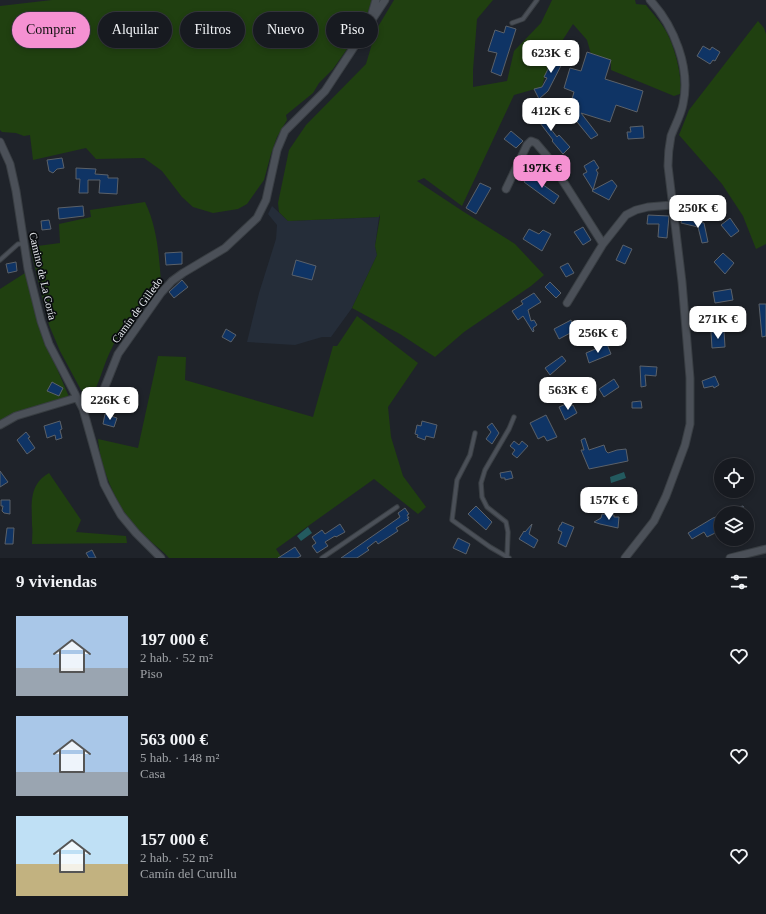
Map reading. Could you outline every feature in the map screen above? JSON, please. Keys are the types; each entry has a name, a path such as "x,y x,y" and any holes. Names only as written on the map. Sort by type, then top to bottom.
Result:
{"street":[{"name":"Camín de Gilledo","path":"372,12 376,0"},
{"name":"Camín de Gilledo","path":"377,12 385,0"},
{"path":"625,558 654,521 666,496 685,445 690,424 690,371 682,282 668,166 668,150 683,104 685,81 680,52 669,26 661,12 650,0"},
{"name":"Camín de Gilledo","path":"83,409 100,400 118,354 161,293 172,281 183,273 225,248 256,218 266,200 280,140 285,132 325,91 355,48"},
{"name":"Camino de La Coría","path":"0,142 10,164 16,191 23,244 41,321 49,344 83,409 104,484 112,501 136,533 161,558"},
{"path":"506,189 527,145 531,142 536,143 556,168 603,244"},
{"path":"566,303 603,244 626,215 636,210 648,207 672,205"},
{"path":"0,425 16,416 76,398"},
{"path":"730,558 766,549"}],"lane":[{"path":"512,23 523,19 538,0"},
{"path":"0,260 18,244 23,244"},
{"path":"508,558 508,532 506,522 487,507 482,497 481,483 485,470 509,429 514,416"},
{"path":"474,433 470,455 457,480 452,520 508,558"},
{"path":"322,558 397,507"}],"shaded area":[{"path":"272,206 288,221 379,217 375,246 377,255 352,308 331,337 322,337 295,345 247,342 259,293 276,239 277,225 268,214"}],"green space":[{"path":"52,0 372,0 368,12 326,12 326,48 348,48 333,69 319,83 313,93 286,115 287,120 277,137 264,180 247,204 238,209 213,213 193,207 182,197 162,171 144,158 96,159 86,148 33,160 30,135 24,136 16,133 2,132 0,130 0,6"},
{"path":"394,0 493,0 477,19 473,87 507,81 514,51 541,23 552,0 635,0 636,4 646,5 665,29 670,39 679,72 681,87 680,94 674,96 611,70 611,60 591,54 587,40 573,24 547,70 542,87 514,95 462,206 424,178 417,181 515,244 544,275 531,286 464,332 435,357 400,334 352,308 377,255 375,246 380,217 379,214 379,217 288,221 279,212 278,203 289,150 306,125 366,64 371,48 378,48 378,27"},
{"path":"758,21 764,28 766,34 766,244 756,249 743,216 722,184 679,135 689,110"},
{"path":"145,202 155,231 161,282 132,316 120,334 109,354 93,394 86,394 81,390 60,351 49,325 30,247 60,243 59,224 91,217 90,210"},
{"path":"25,273 42,333 69,397 0,422 0,289"},
{"path":"357,316 418,363 388,407 391,437 403,476 426,507 418,514 374,479 276,549 282,558 169,558 139,531 124,512 106,475 99,450 98,439 138,448 158,356 186,357 185,380 313,417 333,346 337,346"},
{"path":"49,473 81,520 76,532 126,536 127,543 32,544 32,503 34,489 37,483"}],"water":[{"path":"624,472 626,478 611,483 610,477"},
{"path":"308,527 312,533 301,541 297,536"}],"building":[{"path":"506,26 516,29 501,76 491,72 497,53 488,51 495,30 504,33"},
{"path":"703,46 710,50 712,47 720,52 715,61 713,60 710,64 697,56"},
{"path":"557,51 566,56 548,91 539,99 534,89 542,87 547,78 544,77"},
{"path":"587,52 611,60 605,79 643,91 637,112 616,105 610,122 581,113 598,135 591,139 573,117 579,112 569,109 574,92 564,88 570,68 581,71"},
{"path":"535,105 549,120 546,123 557,137 559,135 570,147 563,154 540,123 543,121 531,109"},
{"path":"643,126 644,138 628,139 627,132 631,132 630,127"},
{"path":"511,131 523,141 516,148 504,139"},
{"path":"62,158 64,168 57,169 53,173 49,171 47,160"},
{"path":"594,160 599,168 596,170 598,173 593,190 583,174 587,172 584,166"},
{"path":"76,168 96,169 95,174 108,175 108,178 118,178 117,194 99,193 100,180 88,180 88,193 79,193 80,179 76,179"},
{"path":"529,175 559,196 554,204 524,182"},
{"path":"612,180 617,186 609,200 592,191"},
{"path":"480,183 491,188 476,214 466,208"},
{"path":"83,206 84,216 59,219 58,208"},
{"path":"648,215 669,216 667,238 658,237 659,224 647,224"},
{"path":"730,218 739,231 731,237 721,225"},
{"path":"682,219 704,223 708,242 702,243 698,227 681,223"},
{"path":"49,220 51,229 42,230 41,221"},
{"path":"583,227 591,240 583,245 574,232"},
{"path":"529,229 539,234 543,230 551,234 542,251 523,239"},
{"path":"623,245 632,249 625,264 616,260"},
{"path":"182,252 182,264 166,265 165,253"},
{"path":"723,253 734,263 725,274 714,262"},
{"path":"296,260 316,266 312,280 292,275"},
{"path":"16,262 17,271 8,273 6,264"},
{"path":"568,263 574,273 566,277 560,267"},
{"path":"182,280 188,287 174,298 169,292"},
{"path":"550,282 561,293 556,298 545,287"},
{"path":"731,289 733,300 715,303 713,292"},
{"path":"534,293 541,302 528,310 531,321 534,320 537,325 533,328 533,332 523,316 518,320 512,311 523,304 521,301"},
{"path":"759,304 766,304 766,336 762,337"},
{"path":"571,320 576,330 559,339 554,329"},
{"path":"226,329 236,335 231,342 222,337"},
{"path":"724,331 725,347 712,348 711,332"},
{"path":"607,344 611,354 589,363 586,353"},
{"path":"562,356 566,361 550,375 545,368"},
{"path":"640,366 657,367 656,376 645,375 646,386 641,387"},
{"path":"715,376 719,385 714,388 713,386 704,388 702,381"},
{"path":"614,379 619,387 604,397 599,389"},
{"path":"52,382 63,388 59,396 47,391"},
{"path":"641,401 642,408 632,408 632,402"},
{"path":"566,404 568,407 573,405 577,413 565,420 559,407"},
{"path":"105,414 117,418 114,427 103,424"},
{"path":"546,415 557,437 547,441 544,436 538,439 530,423"},
{"path":"60,421 62,438 56,440 55,435 47,438 44,426"},
{"path":"422,421 437,425 434,438 426,436 425,440 417,437 418,435 415,434 417,425 421,426"},
{"path":"492,423 499,433 492,444 486,439 491,432 487,427"},
{"path":"26,432 35,448 27,454 17,440"},
{"path":"585,438 589,450 604,445 608,453 626,449 628,461 589,469 581,450 584,450 581,440"},
{"path":"514,441 519,445 522,441 528,446 517,458 512,454 515,450 510,446"},
{"path":"0,471 8,482 0,487"},
{"path":"511,471 513,478 505,480 505,478 501,478 500,473"},
{"path":"1,500 10,500 10,514 2,511 3,506 1,506"},
{"path":"476,506 492,522 486,530 468,514"},
{"path":"405,508 409,514 407,515 409,518 407,518 409,520 396,528 398,531 378,544 376,541 367,548 369,550 357,558 341,558 400,517 398,513"},
{"path":"602,514 619,517 618,528 594,522 601,518"},
{"path":"713,518 714,534 707,537 704,532 692,539 688,533"},
{"path":"562,522 574,527 566,547 558,543 562,532 558,530"},
{"path":"340,524 345,532 325,542 328,546 317,553 312,546 316,543 312,537 322,530 325,534"},
{"path":"532,524 529,534 538,540 534,548 519,539 524,531 525,532"},
{"path":"7,528 14,528 13,544 5,544"},
{"path":"458,538 470,544 466,554 453,548"},
{"path":"295,547 301,556 297,558 278,558"},
{"path":"92,550 96,558 89,558 86,553"}]}
